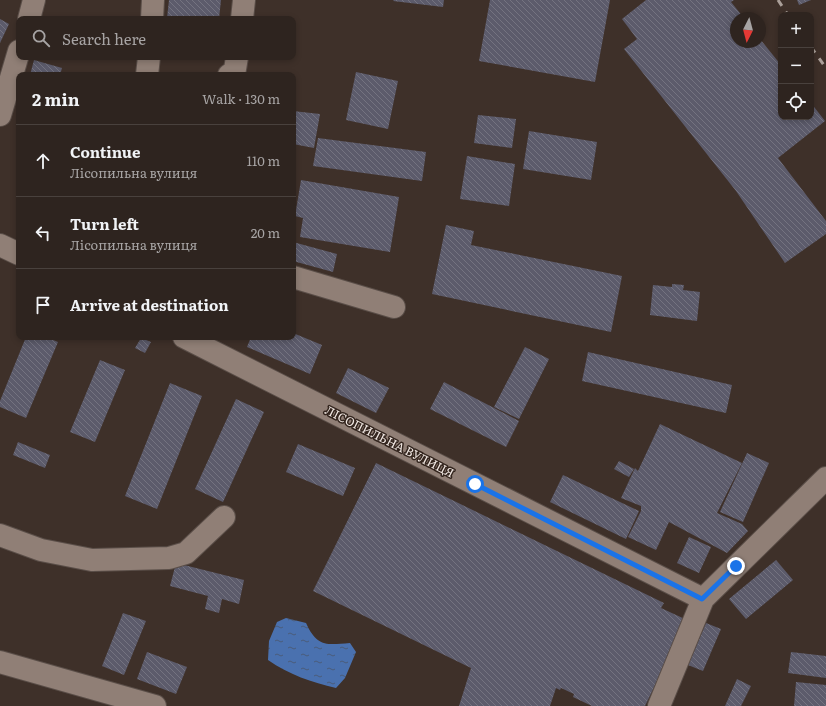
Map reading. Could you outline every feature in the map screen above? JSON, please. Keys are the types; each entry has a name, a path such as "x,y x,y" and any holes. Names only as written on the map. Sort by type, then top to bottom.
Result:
{"street":[{"path":"30,16 34,0"},
{"path":"152,16 153,0"},
{"path":"242,16 244,0"},
{"path":"0,115 16,60"},
{"path":"147,72 149,60"},
{"path":"234,72 236,60"},
{"path":"0,245 16,253"},
{"path":"296,278 394,307"},
{"name":"ЛІСОПИЛЬНА ВУЛИЦЯ","path":"199,340 209,342 702,599"},
{"path":"659,706 702,599 826,478"},
{"path":"0,535 41,550 92,560 170,558 186,553 224,517"},
{"path":"0,662 155,706"}],"water":[{"path":"286,618 306,623 314,637 323,643 350,643 356,652 345,678 336,688 284,670 268,660 269,641 277,622"}],"building":[{"path":"169,0 221,0 219,16 167,16"},
{"path":"444,0 443,7 393,1"},
{"path":"490,0 610,0 595,82 479,61"},
{"path":"646,0 734,0 731,2 739,12 730,12 730,48 766,48 766,46 778,61 778,120 814,120 814,107 825,121 778,158 826,221 826,234 785,263 736,191 624,49 637,39 622,19"},
{"path":"797,0 811,0 799,5"},
{"path":"0,19 9,24 0,43"},
{"path":"34,60 62,68 61,72 31,72"},
{"path":"356,72 398,81 388,129 346,120"},
{"path":"296,111 320,114 314,148 296,145"},
{"path":"478,115 516,119 512,148 474,143"},
{"path":"529,131 597,142 591,180 523,169"},
{"path":"318,138 426,152 422,181 313,166"},
{"path":"467,156 515,164 509,206 460,199"},
{"path":"301,180 399,197 390,252 300,237 303,218 296,216"},
{"path":"446,225 474,231 471,245 622,276 611,332 432,294"},
{"path":"296,243 337,254 333,272 296,262"},
{"path":"672,284 684,285 683,290 700,292 697,321 650,315 653,285 672,287"},
{"path":"296,334 322,345 310,374 247,347 250,340 296,340"},
{"path":"25,340 53,340 58,342 26,418 0,407 0,401"},
{"path":"140,340 151,342 145,353 135,348"},
{"path":"525,347 549,359 519,419 494,407"},
{"path":"588,352 732,385 726,413 582,381"},
{"path":"100,360 125,370 95,442 70,432"},
{"path":"348,368 389,388 376,413 336,393"},
{"path":"444,382 519,421 506,447 430,409"},
{"path":"170,383 202,396 157,509 125,496"},
{"path":"236,399 264,412 223,502 195,489"},
{"path":"660,424 742,463 717,513 742,524 748,531 727,553 669,522 656,550 628,537 641,511 641,506 621,498 635,468 638,471"},
{"path":"18,442 50,455 45,468 13,455"},
{"path":"298,444 355,468 343,496 286,472"},
{"path":"747,453 769,463 743,522 720,512"},
{"path":"619,461 634,469 629,477 614,469"},
{"path":"376,463 664,603 661,608 687,620 645,706 592,706 573,697 574,694 561,688 560,690 556,688 550,706 459,706 471,668 313,591"},
{"path":"563,475 639,511 626,539 550,502"},
{"path":"689,537 711,547 699,573 677,563"},
{"path":"776,560 793,580 746,619 729,599"},
{"path":"176,563 244,580 239,604 222,599 219,613 205,609 208,596 170,586"},
{"path":"123,613 146,621 124,675 102,666"},
{"path":"706,623 721,629 703,671 688,665"},
{"path":"147,652 187,667 176,694 137,679"},
{"path":"791,652 826,656 826,678 788,673"},
{"path":"737,679 751,686 741,706 725,706"},
{"path":"796,682 826,685 826,706 794,706"}],"railway":[{"path":"778,0 786,12"},
{"path":"812,48 826,68"}],"route":[{"path":"475,484 702,599 736,566"}]}
